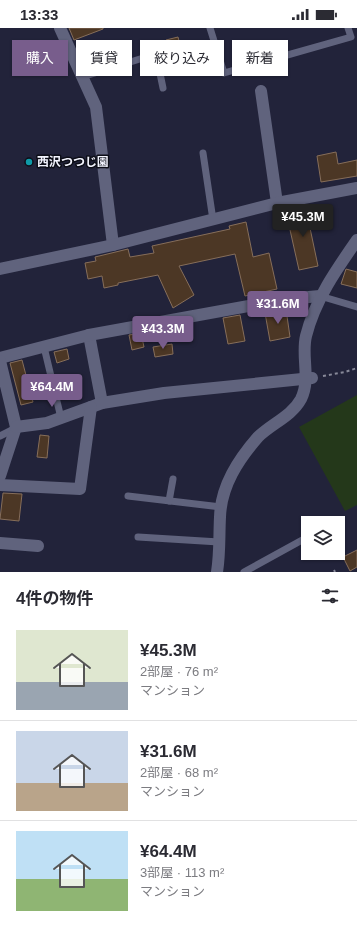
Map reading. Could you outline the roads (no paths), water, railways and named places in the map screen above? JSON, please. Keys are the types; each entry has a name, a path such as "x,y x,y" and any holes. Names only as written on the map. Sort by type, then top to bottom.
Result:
{"street":[{"path":"60,28 96,107 113,245"},
{"path":"261,91 277,203"},
{"path":"0,269 113,245 277,203 357,188"},
{"path":"217,572 221,507 225,486 242,456 266,428 290,412 301,399 309,379 306,337 320,296 357,240"},
{"path":"0,358 90,335 287,299 320,296"},
{"path":"0,485 80,488 97,405 90,335"},
{"path":"0,361 16,427 0,476"},
{"path":"16,427 47,423 97,405 164,393 309,379"},
{"path":"0,543 38,546"}],"lane":[{"path":"210,28 224,74 351,37 348,28"},
{"path":"82,77 156,54 163,88"},
{"path":"203,152 213,220"},
{"path":"320,296 344,305 357,307"},
{"path":"44,347 61,418"},
{"path":"0,436 16,427"},
{"path":"169,501 173,479"},
{"path":"128,496 221,507"},
{"path":"138,537 219,542"},
{"path":"244,572 301,541"}],"place":[{"name":"西沢つつじ園","path":"29,162"}]}
